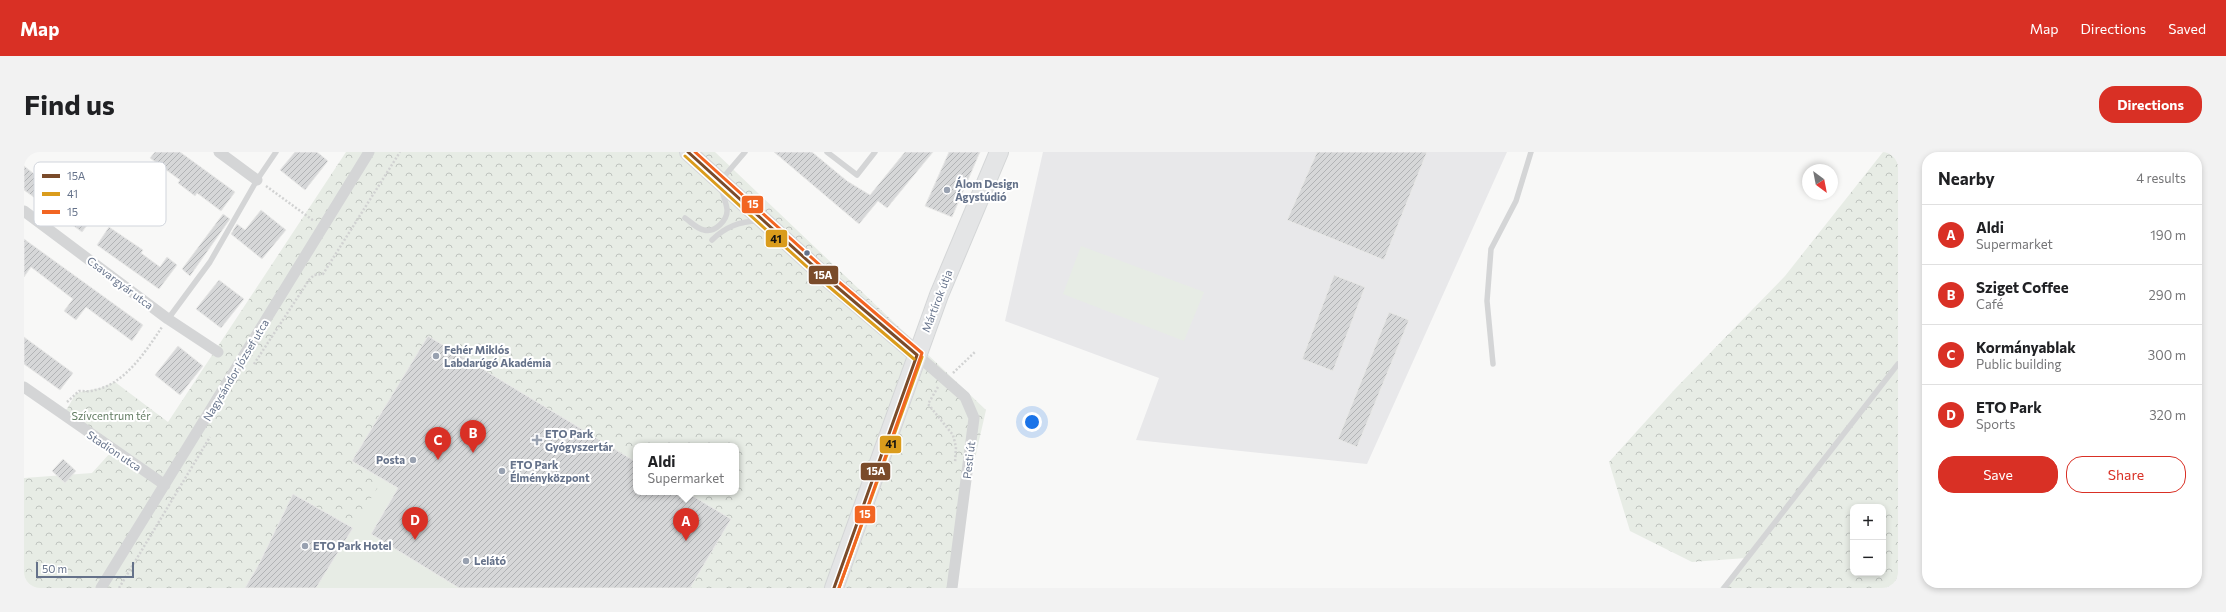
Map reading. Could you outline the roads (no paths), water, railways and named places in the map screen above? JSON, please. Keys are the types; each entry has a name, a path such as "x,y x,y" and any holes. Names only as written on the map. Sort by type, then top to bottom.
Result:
{"main road":[{"name":"Mártírok útja","path":"834,588 942,288 999,152"}],"street":[{"path":"219,152 257,180"},
{"name":"Nagysándor József utca","path":"101,588 369,152"},
{"path":"688,152 763,221 917,355"},
{"name":"Csavargyár utca","path":"24,211 34,218"},
{"name":"Csavargyár utca","path":"44,226 168,318 218,352"},
{"name":"Pesti út","path":"917,355 946,378 965,397 974,418 952,588"},
{"name":"Stadion utca","path":"24,387 165,485"}],"lane":[{"path":"168,318 210,262 257,180 276,152"},
{"path":"685,218 704,230 712,230 722,223 726,218 727,210 720,181 745,152"},
{"path":"827,152 857,175 875,152"},
{"path":"1493,364 1487,301 1491,249 1516,201 1531,152"},
{"path":"712,240 718,234 742,221 763,221"},
{"path":"1724,588 1898,364"}],"place":[{"name":"Álom Design Ágystúdió","path":"947,190"},
{"name":"Fehér Miklós Labdarúgó Akadémia","path":"436,356"},
{"name":"ETO Park Gyógyszertár","path":"537,440"},
{"name":"Sziget Coffee","path":"473,453"},
{"name":"Posta","path":"413,460"},
{"name":"Kormányablak","path":"438,460"},
{"name":"ETO Park Élményközpont","path":"502,471"},
{"name":"ETO Park","path":"415,540"},
{"name":"Aldi","path":"686,541"},
{"name":"ETO Park Hotel","path":"305,546"},
{"name":"Lelátó","path":"466,561"}],"park label":[{"name":"Szívcentrum tér","path":"111,416"}]}
